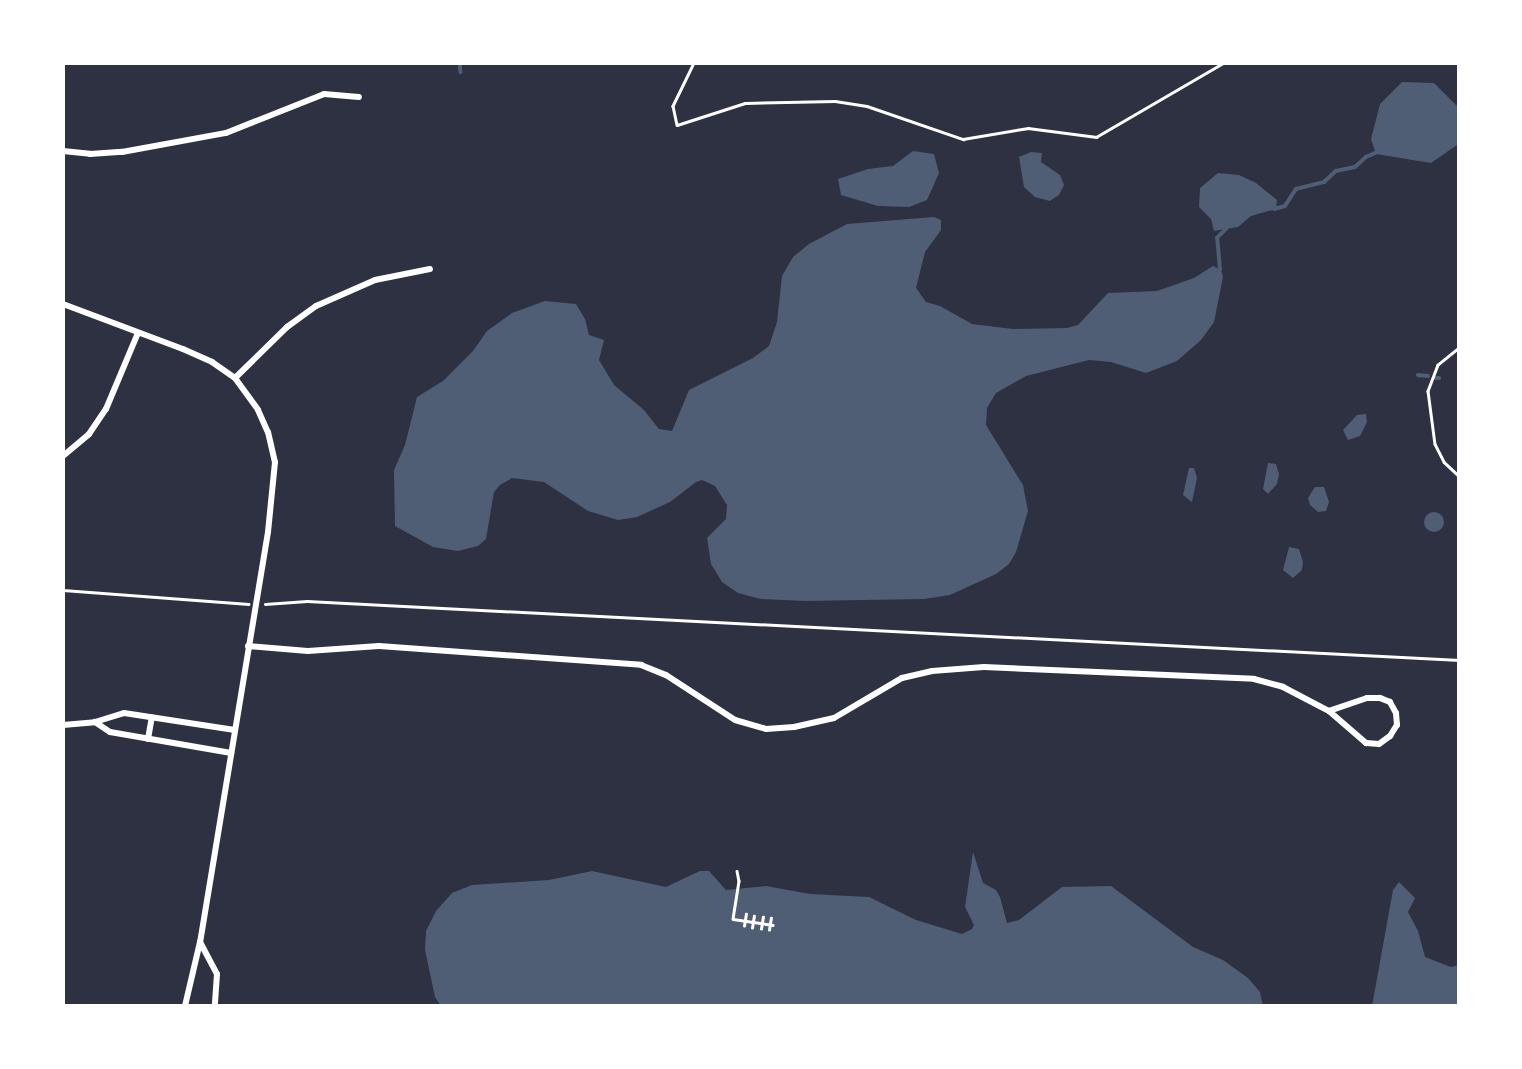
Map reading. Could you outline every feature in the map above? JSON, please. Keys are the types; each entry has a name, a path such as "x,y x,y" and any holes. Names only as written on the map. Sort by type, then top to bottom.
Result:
{"street":[{"path":"63,151 90,154 122,152 226,132 324,94 359,97"},
{"path":"235,378 278,335 316,306 375,280 430,269"},
{"path":"63,304 202,358 235,378 258,410 268,432 275,462 274,496 200,942 185,1006"},
{"path":"63,456 89,434 106,409 138,333"},
{"path":"248,646 308,651 379,646 641,664 666,676 735,720 766,729 794,727 834,718 902,678 932,671 984,667 1254,679 1283,687 1329,711 1366,743 1379,744 1390,736 1396,725 1396,713 1390,702 1380,698 1367,698 1329,711"},
{"path":"63,725 95,722 124,713 234,730"},
{"path":"148,739 152,717"},
{"path":"95,722 110,732 231,753"},
{"path":"200,942 217,974 215,1006"}],"path":[{"path":"695,63 674,106 677,125 745,103 835,101 867,106 963,139 1028,128 1096,137 1223,63"},
{"path":"1459,348 1438,365 1428,398 1434,444 1444,462 1459,476"},
{"path":"63,590 250,604"},
{"path":"265,604 307,601 1459,660"},
{"path":"737,871 739,881 733,919 772,924"},
{"path":"744,926 746,914"},
{"path":"752,928 754,916"},
{"path":"761,929 763,917"},
{"path":"769,930 771,918"}],"water":[{"path":"1402,82 1434,83 1459,108 1457,145 1431,163 1376,154 1371,139 1380,104"},
{"path":"913,151 934,154 939,173 927,200 909,207 878,206 841,195 838,179 868,169 893,166"},
{"path":"1031,152 1042,153 1041,162 1060,175 1064,185 1059,195 1050,201 1035,197 1024,187 1019,157"},
{"path":"1218,173 1239,175 1256,183 1277,200 1276,209 1251,216 1238,227 1214,231 1211,219 1199,207 1200,188"},
{"path":"934,217 941,220 941,230 925,252 916,288 926,302 940,306 972,324 1013,329 1067,328 1078,325 1108,293 1157,291 1194,278 1213,266 1221,270 1223,277 1214,322 1201,340 1177,361 1146,373 1111,362 1089,360 1026,376 996,393 987,408 986,425 1023,485 1028,511 1016,552 1009,564 996,574 950,595 924,599 805,601 761,599 738,593 722,582 711,564 707,538 726,519 727,505 715,486 702,480 670,502 637,517 618,520 588,511 544,482 512,478 494,492 486,539 478,546 458,551 433,547 395,526 394,470 405,445 417,397 443,381 473,351 487,331 512,313 545,301 576,304 585,319 589,335 604,340 599,360 614,385 644,410 659,429 672,431 689,390 753,358 769,346 777,322 782,276 793,257 809,244 847,224"},
{"path":"1366,414 1367,422 1360,436 1348,440 1343,430 1357,415"},
{"path":"1268,463 1276,464 1279,474 1277,484 1268,494 1263,489"},
{"path":"1189,468 1194,468 1197,478 1192,502 1183,495"},
{"path":"1315,487 1324,487 1329,502 1326,511 1318,512 1310,505 1308,498"},
{"path":"1430,512 1438,512 1444,522 1438,532 1430,532 1424,526 1424,518"},
{"path":"1289,547 1299,549 1303,562 1302,570 1293,578 1283,570"},
{"path":"973,852 983,883 996,890 1000,897 1007,923 1019,920 1062,887 1111,886 1193,947 1223,960 1248,978 1260,992 1263,1006 441,1006 435,997 425,950 426,931 436,911 452,893 472,885 549,880 592,871 666,887 700,871 709,871 726,890 766,886 810,894 869,897 916,920 962,934 974,925 965,907"},
{"path":"1399,882 1415,898 1408,912 1418,931 1425,957 1451,967 1459,965 1459,1006 1372,1006 1393,890"}],"waterway":[{"path":"460,63 461,72"},
{"path":"1274,209 1285,206 1296,189 1324,182 1336,171 1355,167 1366,157 1378,152"},
{"path":"1220,270 1217,238 1227,228"},
{"path":"1418,375 1428,376"}]}
